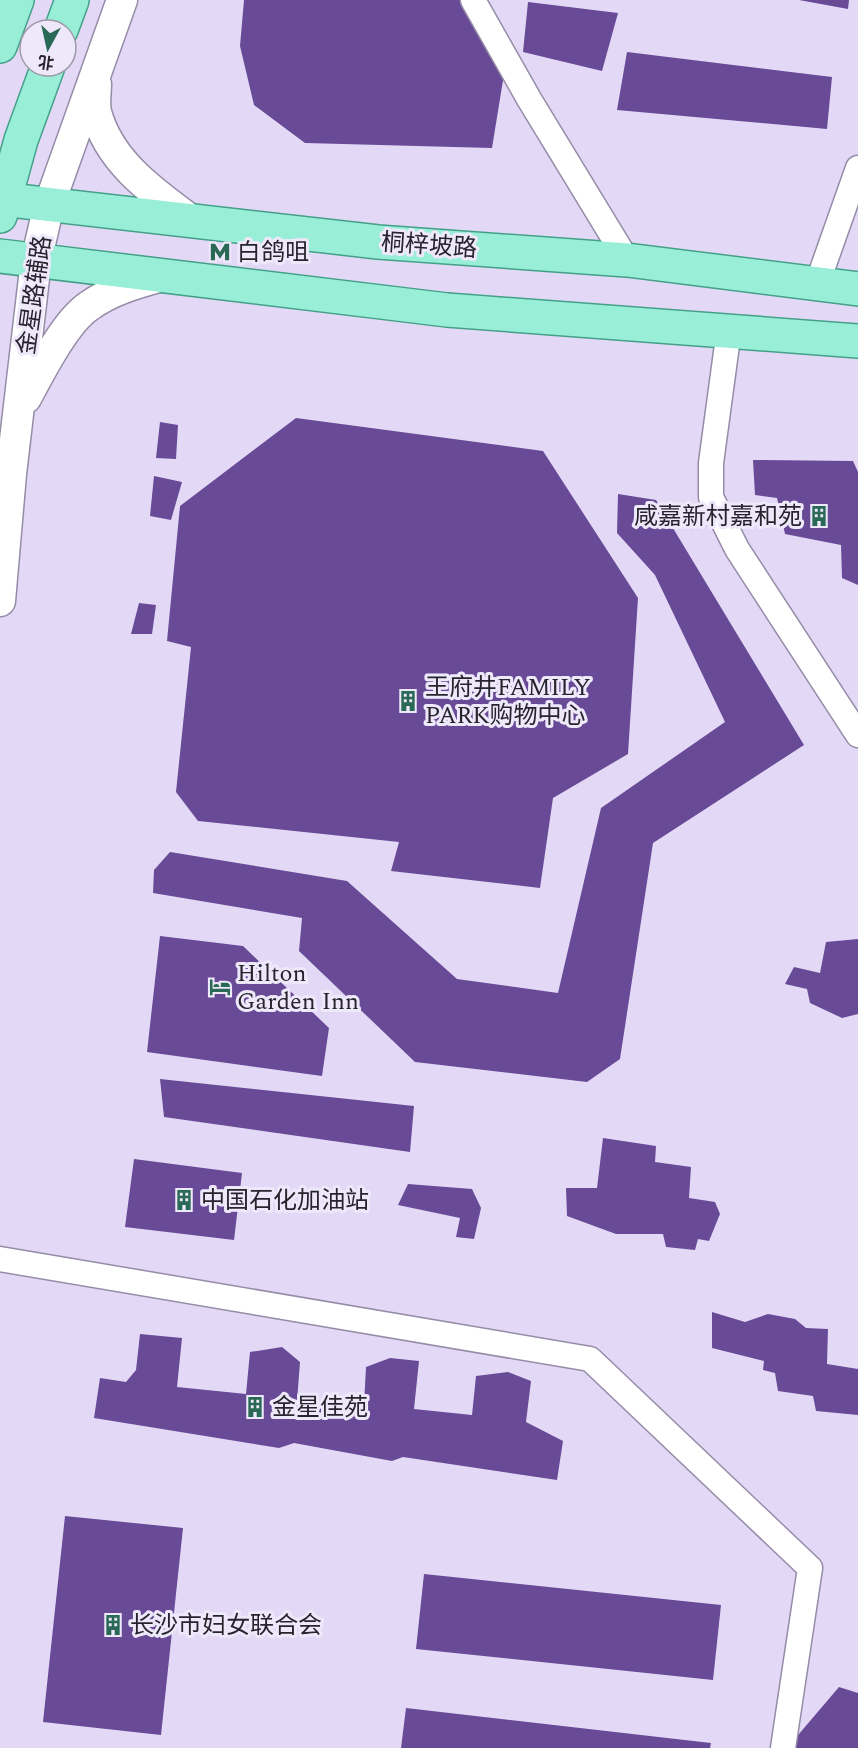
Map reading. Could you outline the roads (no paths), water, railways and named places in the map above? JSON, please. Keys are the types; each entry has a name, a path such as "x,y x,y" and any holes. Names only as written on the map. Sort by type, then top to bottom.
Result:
{"main road":[{"path":"0,46 17,0"},
{"path":"65,18 72,0"},
{"path":"1,205 44,78"},
{"name":"桐梓坡路","path":"1,205 49,205 378,242 627,260 858,289"},
{"path":"0,256 447,310 858,341"}],"street":[{"name":"金星路辅路","path":"0,601 36,261 49,205 122,0"},
{"path":"473,0 529,99 627,260"},
{"path":"96,74 96,111 110,143 140,183 192,222"},
{"path":"817,284 858,168"},
{"path":"18,414 53,348 87,306 126,286 162,276"},
{"path":"729,330 711,463 711,497 737,549 858,735"},
{"path":"0,1258 590,1359 810,1568 783,1748"}],"place":[{"name":"白鸽咀","path":"220,252"},
{"name":"咸嘉新村嘉和苑","path":"819,516"},
{"name":"王府井FAMILY PARK购物中心","path":"408,701"},
{"name":"Hilton Garden Inn","path":"220,987"},
{"name":"中国石化加油站","path":"184,1200"},
{"name":"金星佳苑","path":"255,1407"},
{"name":"长沙市妇女联合会","path":"113,1625"}]}
